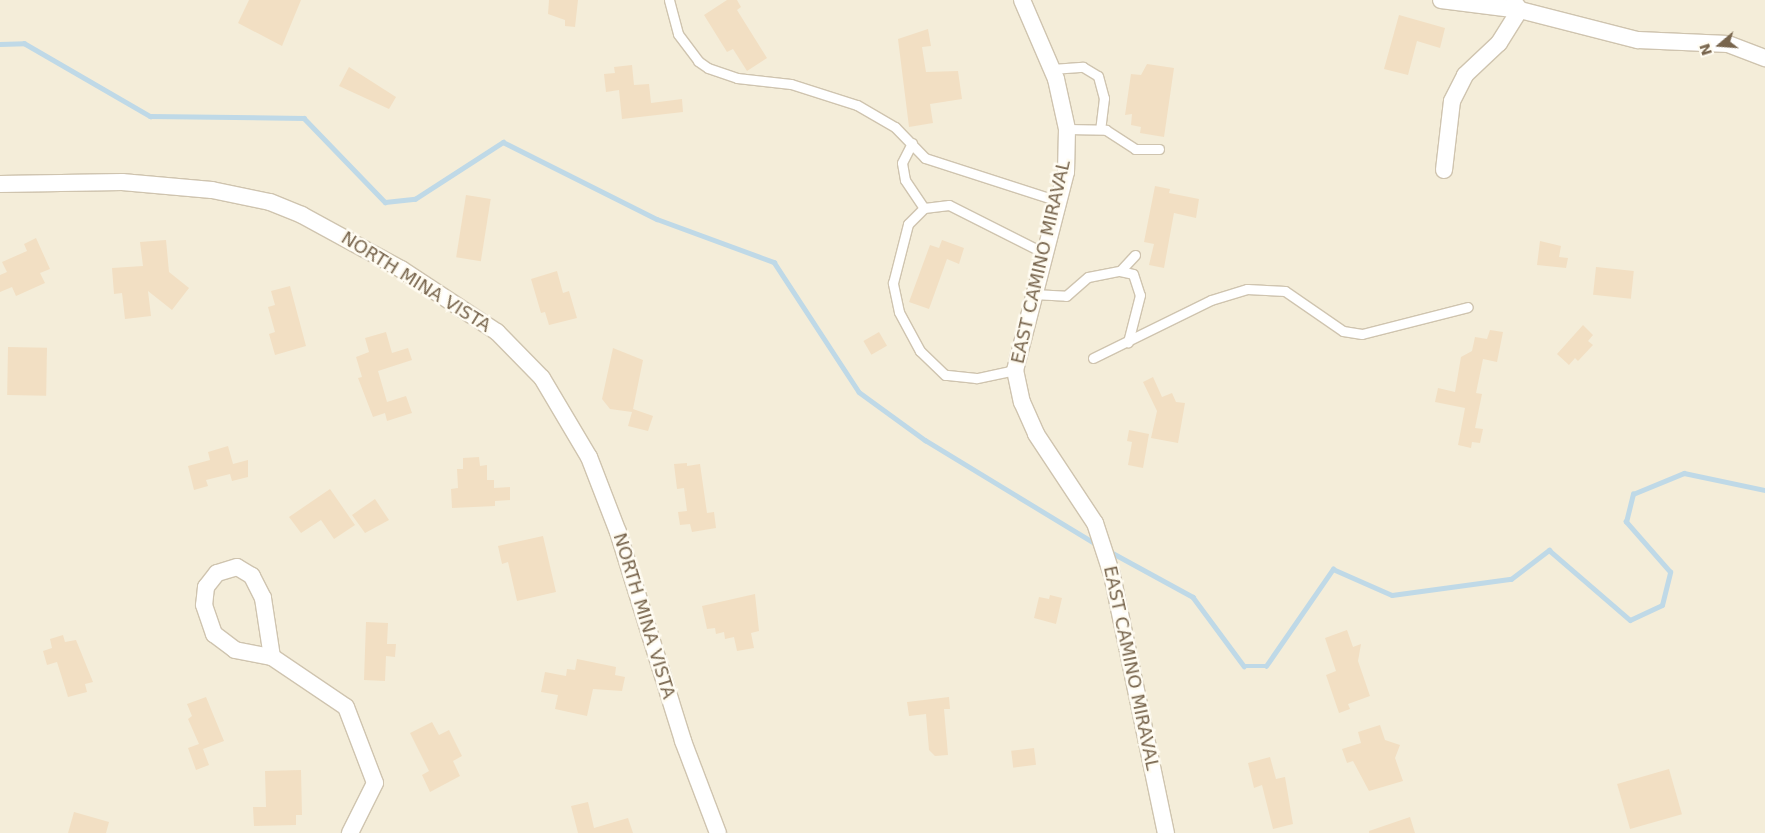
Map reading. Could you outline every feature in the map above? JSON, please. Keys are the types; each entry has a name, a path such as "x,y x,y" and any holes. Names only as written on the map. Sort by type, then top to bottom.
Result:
{"street":[{"name":"EAST CAMINO MIRAVAL","path":"1022,0 1052,68 1068,129 1066,172 1033,294 1015,370 1022,402 1036,434 1095,523 1112,575 1166,833"},
{"path":"1441,0 1516,5 1638,40 1728,44 1765,58"},
{"path":"1444,170 1450,110 1464,75 1499,44 1516,5"},
{"name":"NORTH MINA VISTA","path":"0,184 122,182 212,190 270,202 302,215 401,270 497,332 542,378 589,457 618,532 692,765 718,833"},
{"path":"272,657 263,598 252,576 237,567 217,573 206,587 204,605 214,634 236,650 272,657 346,707 375,783 350,833"}],"lane":[{"path":"669,0 678,34 698,61 708,68 737,78 791,84 857,105 889,123 912,143 925,158 1058,201"},
{"path":"1052,68 1083,67 1098,76 1104,98 1100,129"},
{"path":"1068,129 1100,129 1135,149 1159,149"},
{"path":"912,143 902,163 905,180 924,208"},
{"path":"1015,370 976,378 945,375 920,351 900,312 893,283 908,224 924,208 949,206 1044,253"},
{"path":"1120,271 1135,255"},
{"path":"1033,294 1066,296 1088,277 1120,271 1133,274 1140,286 1128,342"},
{"path":"1093,358 1211,300 1247,289 1285,291 1344,331 1362,334 1468,308"}],"shaded area":[{"path":"0,0 1765,0 1765,833 0,833"}],"building":[{"path":"249,0 301,0 282,46 238,23"},
{"path":"549,0 578,0 575,27 565,26 565,20 548,14"},
{"path":"727,0 737,0 741,7 737,10 767,58 747,71 733,49 727,52 704,15"},
{"path":"1399,15 1445,28 1440,48 1417,41 1408,75 1384,69"},
{"path":"928,29 931,46 922,47 926,72 958,71 962,99 930,104 933,123 909,127 898,39"},
{"path":"1147,64 1174,68 1164,137 1140,133 1141,127 1131,125 1132,114 1125,115 1131,74 1141,75"},
{"path":"632,65 634,85 649,84 651,103 682,99 683,112 622,119 619,90 606,92 604,74 615,73 614,67"},
{"path":"349,67 396,97 389,109 339,86"},
{"path":"1155,186 1170,189 1169,193 1199,199 1196,218 1174,213 1164,268 1149,265 1154,244 1144,242"},
{"path":"466,195 491,199 481,261 456,257"},
{"path":"36,238 50,269 40,273 45,283 16,296 12,287 0,292 0,275 7,272 2,262 27,251 24,244"},
{"path":"166,240 169,272 189,288 172,310 148,291 151,316 125,319 122,293 114,294 112,268 143,266 140,242"},
{"path":"942,240 964,248 959,264 947,259 929,309 909,302 930,245 939,248"},
{"path":"1540,241 1561,246 1559,257 1568,258 1566,268 1537,265"},
{"path":"1596,267 1634,271 1631,299 1593,295"},
{"path":"557,271 563,293 569,291 577,318 549,325 545,312 541,313 531,279"},
{"path":"290,286 306,346 275,355 269,334 275,332 268,307 275,305 271,291"},
{"path":"1583,325 1593,335 1588,341 1593,345 1578,361 1575,358 1569,365 1557,354"},
{"path":"1490,330 1503,332 1497,362 1483,359 1476,393 1482,394 1475,428 1483,429 1480,443 1472,442 1471,448 1458,445 1465,408 1435,402 1438,388 1455,392 1461,357 1472,351 1475,337 1487,339"},
{"path":"386,332 392,353 408,348 412,360 378,371 387,402 406,396 412,413 387,421 385,413 373,417 358,378 362,377 356,357 369,352 365,338"},
{"path":"879,332 887,346 871,355 863,341"},
{"path":"8,347 47,348 46,396 7,395"},
{"path":"613,348 643,360 633,409 653,416 648,431 628,426 632,412 610,409 602,399"},
{"path":"1153,377 1162,397 1172,393 1176,402 1185,403 1178,443 1151,438 1157,411 1143,382"},
{"path":"1129,430 1149,434 1143,468 1128,465 1132,442 1127,441"},
{"path":"228,446 233,464 248,460 248,477 232,481 230,474 206,480 208,486 194,490 188,466 210,460 208,452"},
{"path":"479,457 480,466 487,465 487,480 494,480 494,488 510,487 510,500 495,501 495,506 452,508 451,489 458,488 457,469 463,469 463,458"},
{"path":"687,463 687,466 700,464 707,513 714,512 716,528 692,532 690,524 680,525 678,512 687,511 684,488 677,489 674,464"},
{"path":"330,489 355,525 334,539 321,520 301,533 289,517"},
{"path":"375,499 389,520 365,533 352,515"},
{"path":"543,536 556,592 517,601 508,562 502,564 498,546"},
{"path":"755,594 759,631 751,633 754,648 737,651 734,637 725,639 724,632 716,634 715,628 707,629 702,606"},
{"path":"1050,595 1062,598 1056,624 1034,618 1039,597 1049,599"},
{"path":"366,622 388,623 387,644 396,644 395,657 386,656 385,681 364,680"},
{"path":"1347,630 1353,647 1361,644 1358,661 1370,696 1348,704 1350,709 1339,713 1326,675 1336,671 1325,638"},
{"path":"63,635 65,642 76,640 93,682 85,684 87,692 68,697 57,662 47,665 43,651 52,648 50,639"},
{"path":"577,659 616,667 615,675 625,677 622,691 593,689 587,716 555,709 558,695 541,692 545,672 566,676 567,669 575,670"},
{"path":"206,697 224,741 203,749 209,765 196,770 188,748 199,744 188,719 192,716 187,704"},
{"path":"949,697 950,709 944,709 948,755 935,756 929,750 926,714 909,716 907,702"},
{"path":"432,722 439,735 449,730 462,756 453,761 460,776 430,792 422,775 429,771 410,733"},
{"path":"1380,725 1385,740 1400,745 1395,758 1403,781 1369,791 1353,761 1347,763 1342,749 1361,743 1358,732"},
{"path":"1034,748 1036,765 1013,768 1011,751"},
{"path":"1270,757 1276,779 1285,777 1293,824 1273,829 1262,785 1254,788 1248,763"},
{"path":"1669,769 1682,814 1630,829 1617,784"},
{"path":"301,770 302,815 296,815 296,825 254,826 253,807 266,807 265,771"},
{"path":"588,802 594,828 628,818 633,833 578,833 571,806"},
{"path":"74,812 109,822 106,833 68,833"},
{"path":"1410,817 1415,833 1369,833 1369,831"}],"waterway":[{"path":"0,44 24,43 150,116 304,118 385,202 415,199 503,142 657,219 774,262 859,392 925,440 1098,545"},
{"path":"1109,551 1193,597 1244,666 1266,666 1333,569 1392,595 1511,579 1549,550 1630,620 1662,605 1670,572 1626,522 1633,494 1684,473 1765,490"}]}
